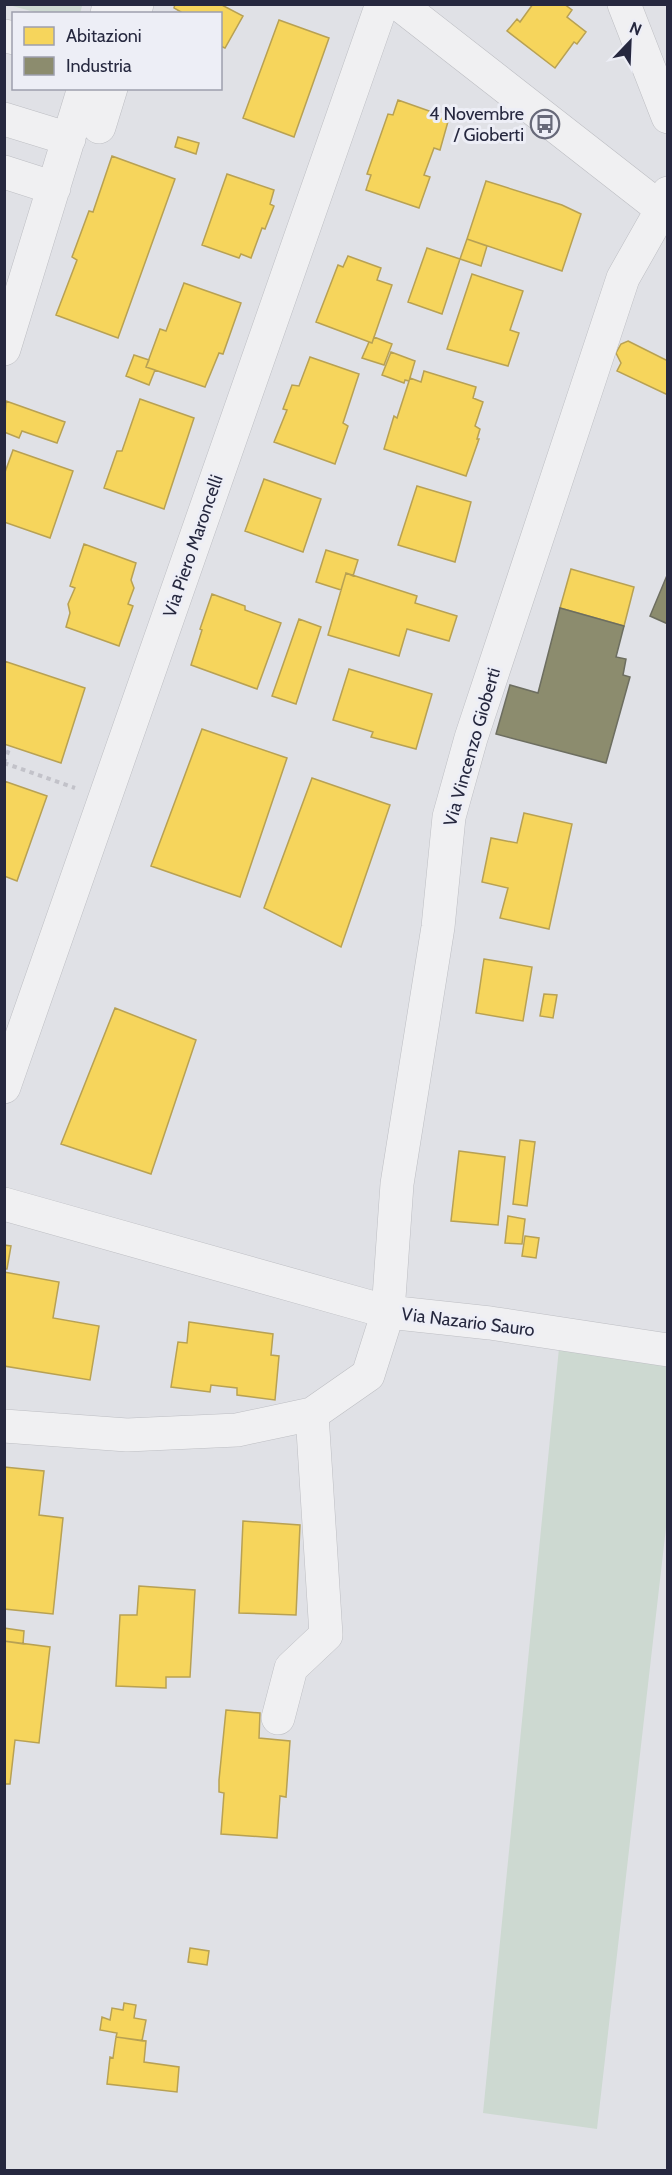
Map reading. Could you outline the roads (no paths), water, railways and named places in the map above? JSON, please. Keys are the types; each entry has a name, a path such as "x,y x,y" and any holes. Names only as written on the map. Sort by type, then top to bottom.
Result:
{"street":[{"name":"Via Piero Maroncelli","path":"4,1087 382,4"},
{"path":"399,4 666,205"},
{"path":"624,4 668,117"},
{"path":"84,90 84,133"},
{"path":"4,349 54,188 110,90"},
{"path":"4,119 84,133"},
{"path":"4,172 54,188"},
{"name":"Via Vincenzo Gioberti","path":"388,1312 397,1184 438,927 449,817 471,738 623,278 666,205"},
{"path":"4,1204 388,1312"},
{"name":"Via Nazario Sauro","path":"4,1426 127,1435 237,1430 312,1414 368,1375 388,1312 490,1323 668,1350"},
{"path":"278,1718 291,1668 326,1635 312,1414"}],"place":[{"name":"4 Novembre / Gioberti","path":"545,124"}]}
